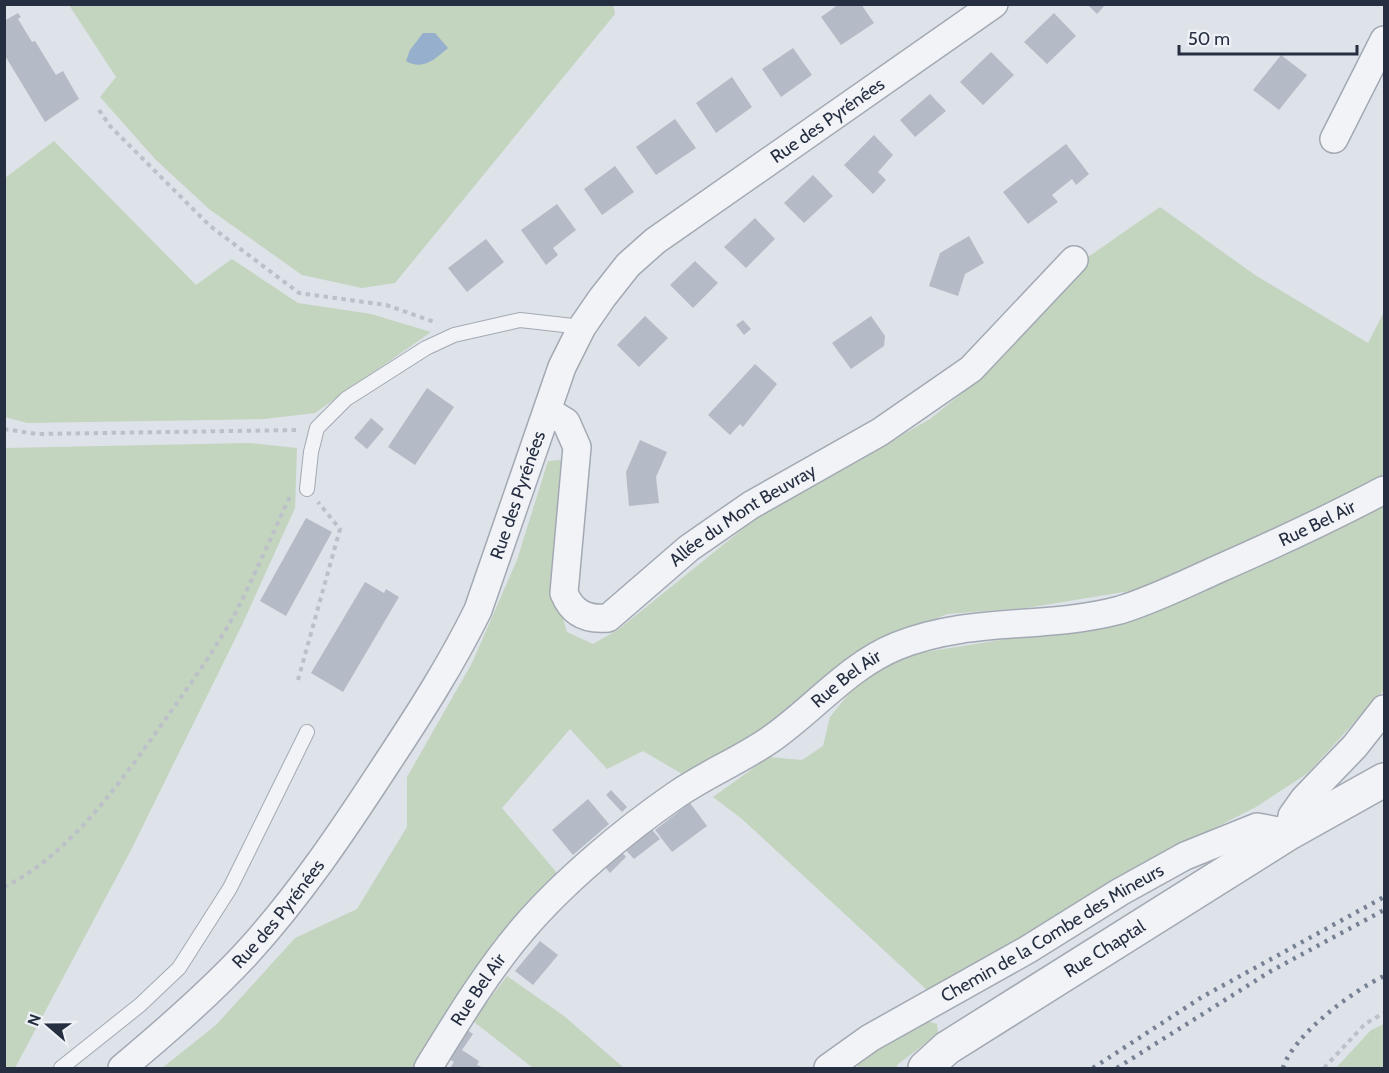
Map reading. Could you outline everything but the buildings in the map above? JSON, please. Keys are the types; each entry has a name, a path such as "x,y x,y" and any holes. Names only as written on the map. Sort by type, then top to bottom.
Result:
{"street":[{"name":"Rue des Pyrénées","path":"122,1068 195,1005 246,954 316,868 390,759 461,645 478,610 562,367 582,327 628,265 656,241 994,4"},
{"path":"1334,139 1384,40"},
{"name":"Allée du Mont Beuvray","path":"548,411 566,422 578,447 564,593 575,611 597,619 608,618 689,548 742,511 880,432 971,369 1074,260"},
{"name":"Rue Bel Air","path":"428,1068 458,1020 522,930 576,874 676,795 770,740 820,702 861,664 896,647 941,631 1076,618 1120,609 1164,593 1322,523 1384,490"},
{"path":"1289,833 1292,816 1304,799 1355,746 1384,709"},
{"name":"Rue Chaptal","path":"925,1068 947,1048 1289,833 1384,780"},
{"name":"Chemin de la Combe des Mineurs","path":"828,1068 870,1038 1027,950 1120,892 1185,856 1257,827 1289,833"}],"lane":[{"path":"307,489 311,452 317,428 346,399 426,348 463,332 520,320 582,327"},
{"path":"61,1068 140,1005 179,968 230,888 307,732"}],"path":[{"path":"99,110 110,126 210,226 298,293 386,305 463,332"},
{"path":"4,429 37,434 116,431 246,432 317,428"},
{"path":"4,887 24,877 77,830 124,777 195,678 236,611 291,492 307,489 340,530 298,680"},
{"path":"1324,1068 1365,1024 1384,1013"}],"green space":[{"path":"613,4 615,14 395,283 362,288 302,275 209,209 156,160 100,97 116,77 69,5"},
{"path":"54,141 196,285 232,259 298,303 371,314 431,332 315,413 264,419 27,423 5,417 5,178"},
{"path":"1160,207 1255,275 1368,343 1384,312 1384,476 1372,484 1136,590 1026,608 947,614 859,650 811,688 772,729 689,778 643,751 607,769 570,729 502,808 557,873 480,972 417,1068 162,1068 216,1025 295,938 357,909 407,827 407,777 472,663 517,560 548,461 561,460 553,584 567,632 593,644 619,629 755,519 930,419 976,382 1088,257"},
{"path":"249,443 297,448 295,508 242,625 131,850 15,1068 5,1068 5,448"},
{"path":"1384,504 1384,690 1308,773 1256,807 1128,872 1036,933 928,991 742,819 713,797 769,757 802,760 823,746 830,717 859,681 906,655 1102,624"},
{"path":"507,976 564,1016 624,1068 533,1068 473,1021"},
{"path":"923,1020 937,1024 938,1034 898,1064 896,1068 858,1068 858,1061"},
{"path":"1384,1024 1384,1068 1336,1068 1371,1030"}],"water":[{"path":"423,33 435,33 448,48 433,60 418,65 412,64 406,61 410,50"}],"railway":[{"path":"1093,1068 1202,997 1384,897"},
{"path":"1117,1068 1271,971 1384,910"},
{"path":"1283,1068 1289,1055 1311,1028 1341,1003 1384,976"}]}
